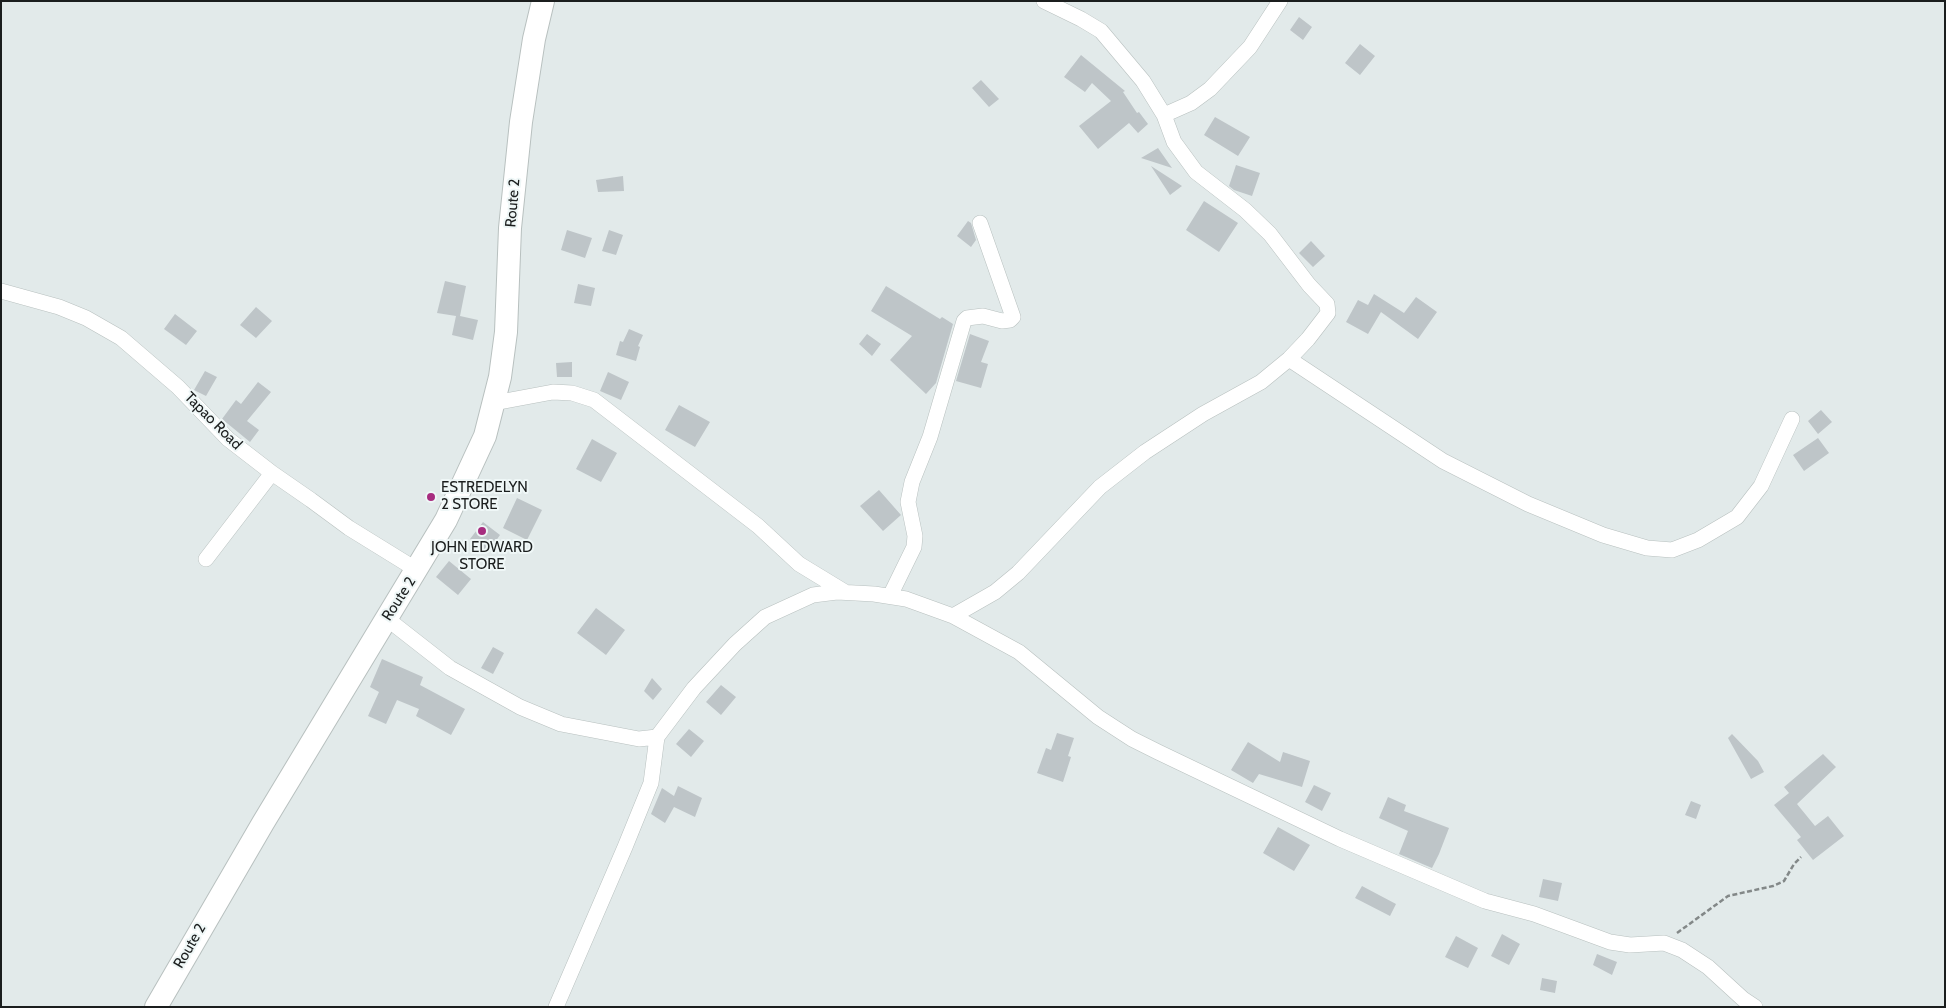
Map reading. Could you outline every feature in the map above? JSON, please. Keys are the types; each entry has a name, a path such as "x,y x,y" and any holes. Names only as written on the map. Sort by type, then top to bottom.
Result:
{"highway":[{"name":"Route 2","path":"156,1007 446,520 486,436 500,377 506,332 510,228 521,122 534,39 543,1"}],"street":[{"path":"953,616 995,592 1018,573 1100,487 1145,452 1203,414 1261,382 1289,359 1308,339 1328,313 1327,304 1309,285 1270,234 1245,210 1196,172 1174,142 1164,115 1143,81 1100,31 1081,19 1044,1"},
{"path":"1164,115 1191,104 1210,89 1250,47 1280,1"},
{"path":"890,596 914,547 915,536 908,502 912,482 930,437 964,321 967,318 983,316 1002,321 1010,320 1013,317 980,223"},
{"name":"Tapao Road","path":"1,291 86,318 121,338 178,387 228,439 272,474 349,528 417,570"},
{"path":"1289,359 1443,461 1528,504 1603,535 1647,548 1672,550 1698,540 1737,517 1761,486 1792,419"},
{"path":"494,403 552,392 572,393 594,400 758,526 799,564 845,592"},
{"path":"206,559 272,474"},
{"path":"556,1007 622,856 651,783 657,736 694,688 754,626 789,605 813,595 845,592 906,599 953,616 1018,652 1098,717 1132,739 1340,840 1485,901 1534,914 1610,942 1630,945 1664,943 1682,950 1708,967 1743,999 1755,1007"},
{"path":"386,618 450,668 520,706 561,724 639,739 657,736"}],"path":[{"path":"1664,943 1728,896 1774,886 1784,881 1794,864 1801,857"}],"building":[{"path":"1299,17 1312,27 1303,40 1290,30"},
{"path":"1360,44 1375,56 1360,75 1345,63"},
{"path":"1081,55 1125,91 1123,92 1137,113 1139,112 1148,124 1138,133 1129,123 1098,149 1079,126 1111,101 1092,83 1085,92 1064,77"},
{"path":"981,80 999,99 989,107 972,88"},
{"path":"1215,117 1250,137 1238,156 1204,135"},
{"path":"1158,148 1172,168 1141,158"},
{"path":"1236,165 1260,173 1252,196 1234,190 1229,186"},
{"path":"1151,166 1182,186 1170,195"},
{"path":"623,176 624,191 598,192 596,180"},
{"path":"1204,201 1238,223 1219,252 1186,230"},
{"path":"968,221 971,223 976,240 971,247 957,236"},
{"path":"567,230 592,238 585,258 561,250"},
{"path":"609,230 623,235 616,255 602,251"},
{"path":"1311,241 1325,256 1313,267 1299,253"},
{"path":"445,281 466,286 460,316 478,320 473,340 452,335 456,316 437,313"},
{"path":"578,284 595,288 591,306 574,303"},
{"path":"886,286 940,319 942,317 953,324 936,383 926,394 890,360 912,336 871,311"},
{"path":"1374,294 1404,313 1416,297 1437,312 1418,339 1381,312 1368,334 1346,322 1358,300 1368,305"},
{"path":"256,307 272,321 256,338 240,325"},
{"path":"175,314 197,331 186,345 164,329"},
{"path":"629,329 643,335 638,346 640,347 636,361 616,355 620,341 623,342"},
{"path":"867,334 881,344 872,356 859,344"},
{"path":"970,334 989,341 981,362 988,364 981,388 956,381"},
{"path":"572,362 572,377 557,377 556,363"},
{"path":"205,371 217,377 206,396 194,390"},
{"path":"608,372 629,382 621,400 600,391"},
{"path":"258,382 271,392 247,421 259,430 250,442 222,419 236,400 241,404"},
{"path":"679,405 710,422 695,447 665,430"},
{"path":"1821,410 1832,422 1818,434 1808,421"},
{"path":"1818,438 1829,453 1804,471 1793,455"},
{"path":"592,439 617,453 601,482 576,469"},
{"path":"879,490 901,515 883,531 860,506"},
{"path":"517,498 542,510 527,540 503,528"},
{"path":"483,522 500,535 488,552 470,539"},
{"path":"449,561 471,579 458,595 436,577"},
{"path":"596,608 625,630 606,655 577,633"},
{"path":"493,647 504,653 493,674 481,668"},
{"path":"382,659 423,677 420,685 465,709 451,735 416,716 419,709 397,700 386,724 368,716 379,692 370,687"},
{"path":"652,678 662,689 653,700 644,691"},
{"path":"721,685 736,697 721,715 706,702"},
{"path":"689,729 704,741 691,757 676,744"},
{"path":"1057,733 1074,738 1068,756 1071,757 1063,782 1037,773 1046,748 1051,750"},
{"path":"1732,734 1758,761 1764,772 1751,779 1728,738"},
{"path":"1248,742 1280,762 1283,752 1310,761 1302,787 1259,774 1253,783 1231,770"},
{"path":"1823,754 1836,767 1797,804 1815,826 1828,816 1844,836 1813,860 1797,840 1801,837 1774,805 1789,793 1784,787"},
{"path":"1314,785 1331,793 1322,811 1305,802"},
{"path":"678,786 702,798 695,817 674,807 665,823 651,814 662,788 674,796"},
{"path":"1388,797 1406,805 1404,811 1449,828 1432,868 1399,854 1408,831 1379,818"},
{"path":"1691,801 1701,805 1696,819 1685,815"},
{"path":"1278,827 1310,845 1294,871 1263,853"},
{"path":"1543,879 1562,883 1558,901 1539,897"},
{"path":"1362,886 1396,904 1390,916 1355,898"},
{"path":"1502,934 1520,944 1509,965 1491,956"},
{"path":"1456,936 1478,948 1468,968 1445,957"},
{"path":"1597,954 1617,962 1612,975 1593,965"},
{"path":"1542,978 1557,981 1555,993 1540,990"}],"place":[{"name":"ESTREDELYN 2 STORE","path":"431,497"},
{"name":"JOHN EDWARD STORE","path":"482,531"}]}
